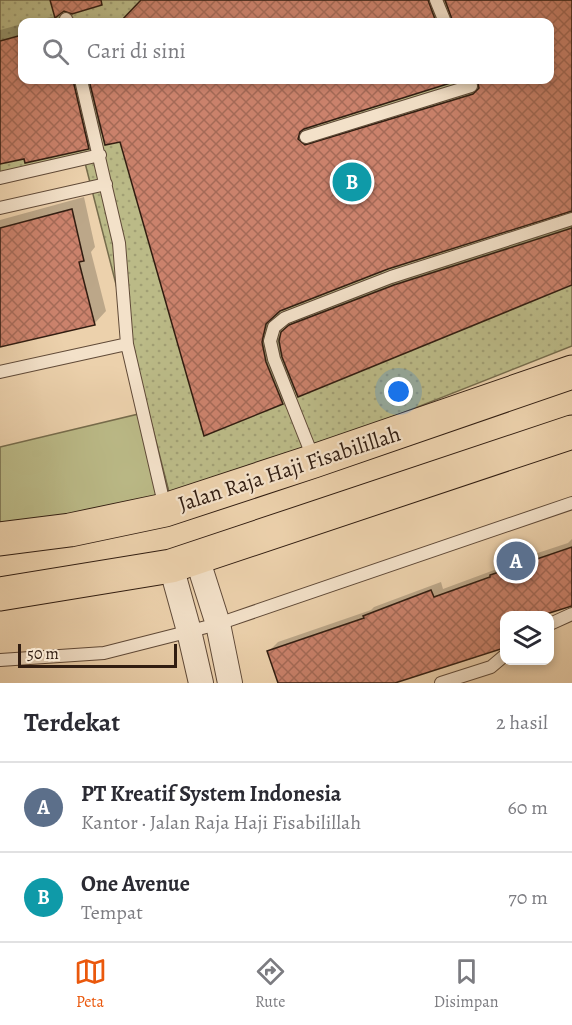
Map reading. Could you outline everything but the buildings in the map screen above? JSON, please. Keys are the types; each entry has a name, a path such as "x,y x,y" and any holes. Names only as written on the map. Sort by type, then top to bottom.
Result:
{"main road":[{"name":"Jalan Raja Haji Fisabilillah","path":"0,539 70,530 165,510 314,462 572,372"},
{"path":"0,594 184,562 572,432"}],"street":[{"path":"184,562 218,624 230,683"},
{"path":"184,562 189,631 201,683"}],"lane":[{"path":"436,0 443,18"},
{"path":"82,84 119,243 127,344 165,510"},
{"path":"306,137 471,86 470,84"},
{"path":"0,178 100,155"},
{"path":"0,208 106,184"},
{"path":"314,462 274,359 270,341 274,327 285,318 391,277 572,219"},
{"path":"0,372 127,344"},
{"path":"0,660 104,653 218,624 572,503"},
{"path":"554,622 572,614"},
{"path":"441,683 491,667 500,659"}],"shaded area":[{"path":"0,0 572,0 572,346 172,504 83,155 0,174"},
{"path":"147,412 172,504 0,538 0,447"}],"place":[{"name":"One Avenue","path":"352,182"},
{"name":"PT Kreatif System Indonesia","path":"516,561"}]}
